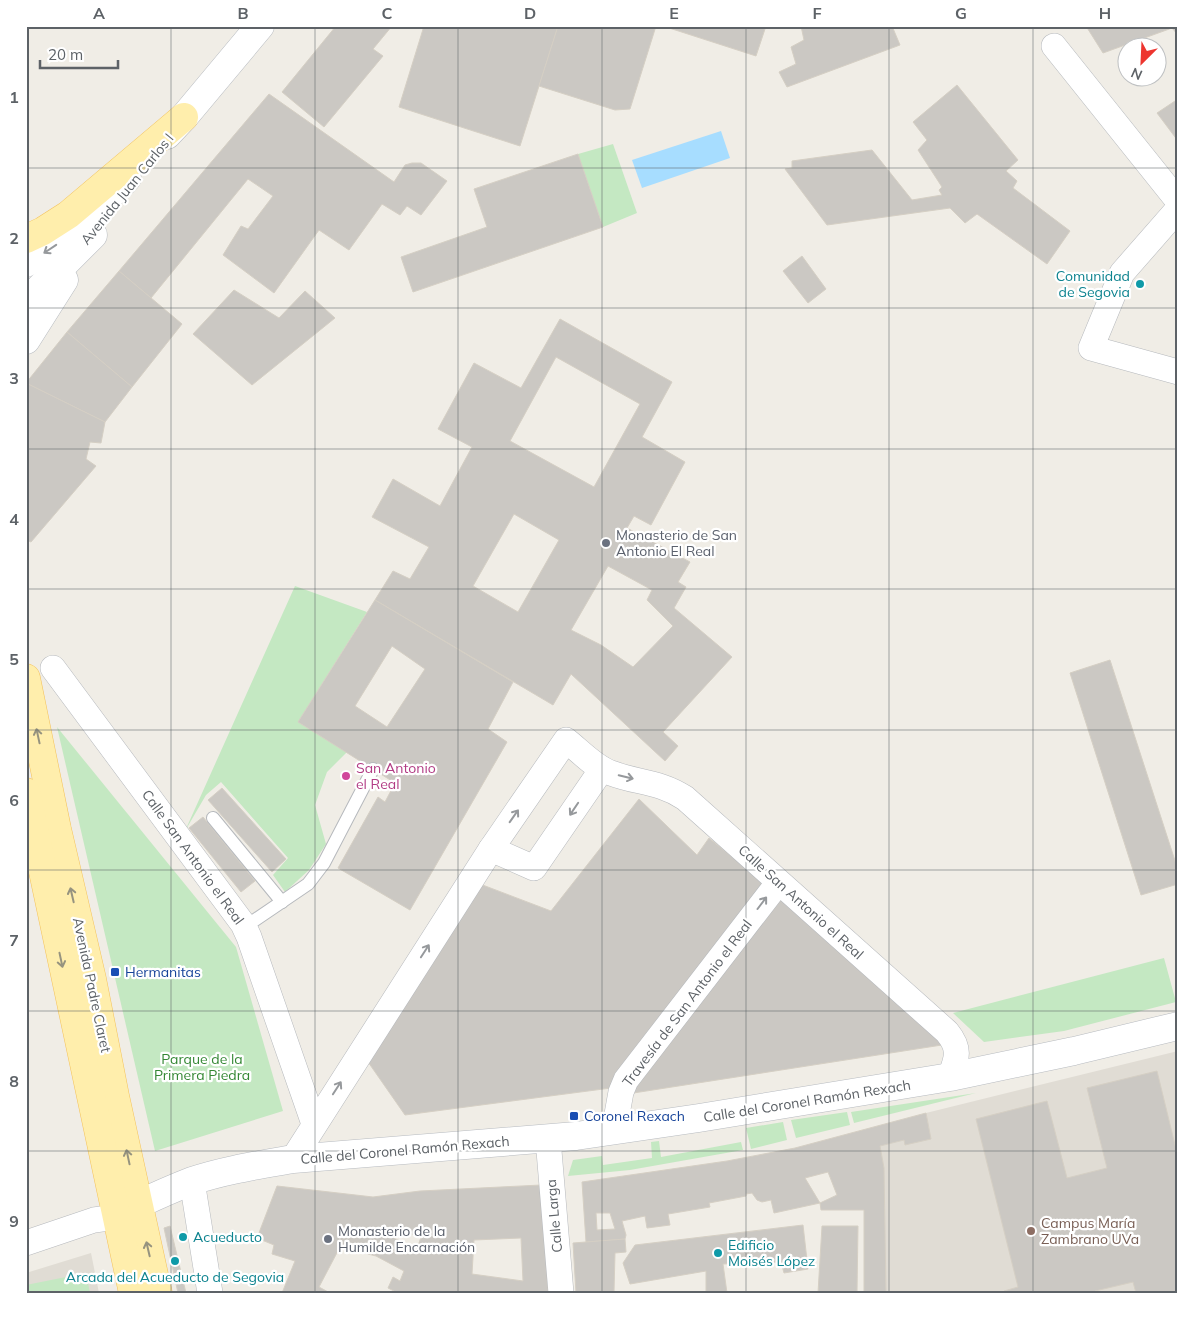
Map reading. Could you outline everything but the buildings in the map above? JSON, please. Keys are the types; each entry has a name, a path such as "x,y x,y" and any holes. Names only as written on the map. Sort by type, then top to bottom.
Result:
{"main road":[{"name":"Avenida Juan Carlos I","path":"26,302 94,234 184,117 260,26"},
{"name":"Avenida Juan Carlos I","path":"26,264 76,230 184,117"},
{"path":"26,239 44,231 68,215 184,117"},
{"path":"26,340 94,234"},
{"name":"Avenida Padre Claret","path":"26,678 57,829 92,979 125,1220 158,1293"},
{"name":"Avenida Padre Claret","path":"26,792 110,1190 123,1201 133,1293"},
{"name":"Calle del Coronel Ramón Rexach","path":"125,1220 192,1181 236,1169 293,1159 614,1131 881,1090 1065,1053 1178,1026"}],"street":[{"path":"1054,46 1178,201"},
{"path":"1178,209 1122,273 1091,348 1178,372"},
{"name":"Calle San Antonio el Real","path":"53,668 243,924 314,1124"},
{"name":"Calle San Antonio el Real","path":"293,1159 491,849 566,740 602,769 612,774 662,786 685,798 947,1032 954,1041 957,1050 956,1060 950,1077"},
{"path":"491,849 534,868 602,769"},
{"name":"Travesía de San Antonio el Real","path":"614,1131 621,1092 626,1080 778,882"},
{"name":"Calle Larga","path":"548,1138 561,1293"},
{"path":"192,1181 210,1293"},
{"path":"26,1243 94,1220 125,1220"}],"lane":[{"path":"243,924 255,920 308,884 324,863 373,769"},
{"path":"214,818 282,902"},
{"path":"26,1255 125,1220"}],"shaded area":[{"name":"Campus María Zambrano UVa","path":"1178,1051 1178,1293 886,1293 884,1168 880,1146 904,1140 905,1144 931,1139 926,1113"},
{"path":"91,1253 99,1293 26,1293 26,1273"}],"green space":[{"path":"613,144 637,213 603,227 578,154"},
{"path":"295,586 367,612 298,722 347,752 327,772 315,805 326,844 309,870 285,892 273,875 288,858 221,782 206,795 185,831"},
{"name":"Parque de la Primera Piedra","path":"57,727 236,947 283,1111 155,1151"},
{"path":"1164,958 1176,1002 1064,1031 984,1042 953,1013"},
{"path":"976,1093 854,1123 851,1112"},
{"path":"847,1112 850,1125 796,1138 791,1120"},
{"path":"783,1122 787,1140 751,1149 746,1128"},
{"path":"659,1141 661,1157 741,1142 743,1150 630,1170 568,1176 573,1160 602,1156 603,1165 652,1158 651,1142"},
{"path":"86,1273 90,1293 26,1293 26,1285"}],"water":[{"path":"721,131 730,158 642,188 632,160"}],"place":[{"name":"Comunidad de Segovia","path":"1140,284"},
{"name":"Monasterio de San Antonio El Real","path":"606,543"},
{"name":"San Antonio el Real","path":"346,776"},
{"name":"Hermanitas","path":"115,972"},
{"name":"Coronel Rexach","path":"574,1116"},
{"name":"Campus María Zambrano UVa","path":"1031,1231"},
{"name":"Acueducto","path":"183,1237"},
{"name":"Monasterio de la Humilde Encarnación","path":"328,1239"},
{"name":"Edificio Moisés López","path":"718,1253"},
{"name":"Arcada del Acueducto de Segovia","path":"175,1261"}]}
